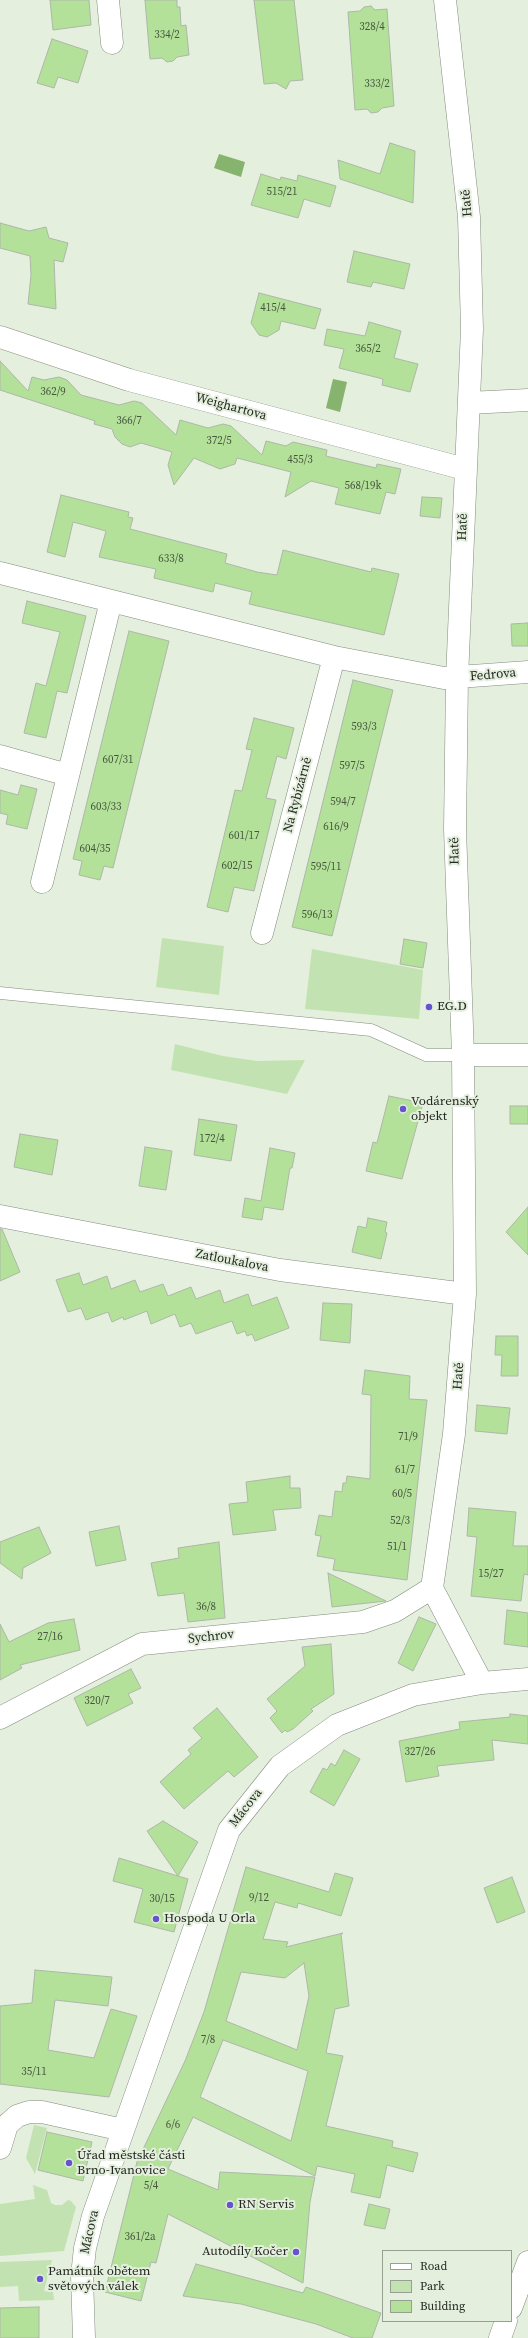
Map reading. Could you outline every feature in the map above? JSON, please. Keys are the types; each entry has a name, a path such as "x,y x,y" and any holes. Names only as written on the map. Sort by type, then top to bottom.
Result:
{"street":[{"path":"108,0 112,43"},
{"name":"Hatě","path":"432,1588 454,1434 465,1294 463,1055 455,829 457,678 472,329 469,217 445,0"},
{"name":"Weighartova","path":"0,337 129,380 465,469"},
{"path":"469,403 528,400"},
{"path":"0,573 334,657 444,678 457,678"},
{"path":"42,882 111,601"},
{"name":"Na Rybízárně","path":"262,933 334,657"},
{"name":"Fedrova","path":"457,678 528,672"},
{"path":"0,756 68,775"},
{"path":"463,1055 528,1056"},
{"name":"Zatloukalova","path":"0,1216 280,1270 465,1294"},
{"path":"432,1588 482,1683"},
{"name":"Sychrov","path":"0,1718 142,1644 363,1622 395,1611 432,1588"},
{"name":"Mácova","path":"84,2338 82,2290 85,2248 93,2216 229,1830 280,1766 337,1725 413,1695 482,1683 528,1679"},
{"path":"0,2148 7,2125 17,2116 29,2112 42,2112 123,2130"},
{"path":"512,2305 528,2262"},
{"path":"500,2338 506,2322"}],"lane":[{"path":"0,992 371,1030 426,1055 463,1055"}],"green space":[{"path":"162,938 224,946 219,995 156,987"},
{"path":"312,949 423,970 419,1019 305,1009"},
{"path":"175,1044 223,1056 257,1061 305,1060 287,1094 171,1070"},
{"path":"34,2125 47,2128 35,2174 26,2158"},
{"path":"33,2185 47,2190 51,2203 55,2205 62,2205 68,2200 71,2201 76,2207 64,2251 0,2256 0,2204 35,2199"},
{"path":"52,2260 44,2291 53,2292 54,2300 19,2301 18,2286 0,2287 0,2262"}],"shaded area":[{"path":"219,154 245,162 241,177 214,168"},
{"path":"333,379 347,382 340,412 326,408"}],"building":[{"path":"50,0 89,0 91,25 53,30"},
{"path":"145,0 177,0 177,7 180,7 181,26 186,25 189,55 177,57 173,61 167,62 162,58 150,59"},
{"path":"254,0 294,0 303,80 290,81 286,89 276,83 264,84"},
{"path":"371,6 375,10 387,9 394,106 382,108 378,112 371,113 367,109 355,110 348,12 360,11 364,7"},
{"path":"52,39 88,51 78,83 58,77 54,88 37,83"},
{"path":"390,143 415,151 413,203 340,179 338,160 380,174"},
{"path":"261,174 280,180 281,177 297,181 298,175 336,186 330,207 304,199 298,218 251,205"},
{"path":"0,223 29,231 46,227 49,238 68,243 63,262 54,260 56,309 28,304 31,275 30,256 0,248"},
{"path":"354,251 410,264 404,289 373,282 371,287 347,282"},
{"path":"259,293 321,309 315,329 281,321 279,330 267,337 259,335 251,323"},
{"path":"369,322 401,331 394,358 418,364 410,392 382,385 383,379 339,368 344,349 324,345 327,329 365,336"},
{"path":"0,361 28,391 32,377 44,380 59,377 67,380 81,395 119,405 134,401 142,403 176,435 180,420 208,428 223,424 231,426 262,455 266,441 286,446 293,442 327,450 326,456 376,468 377,464 401,469 395,494 386,492 380,514 335,504 339,488 311,481 285,497 291,472 237,458 235,464 220,469 194,458 174,485 168,465 172,452 141,443 130,447 122,444 115,437 112,429 94,424 95,421 0,390"},
{"path":"61,495 129,512 128,517 133,518 130,529 227,554 225,563 257,572 277,575 283,550 371,572 372,568 399,574 384,635 249,604 252,592 215,583 213,592 154,578 156,569 99,557 106,531 73,522 65,557 47,552"},
{"path":"422,497 442,498 440,518 420,516"},
{"path":"27,601 86,616 67,693 57,691 46,738 24,733 36,683 46,686 60,632 22,623"},
{"path":"528,623 528,646 512,646 511,624"},
{"path":"129,631 169,641 113,868 104,866 100,880 79,875 82,861 73,859"},
{"path":"353,680 393,690 332,936 292,927"},
{"path":"254,718 294,728 286,759 277,756 266,798 276,800 254,891 234,887 228,912 207,907 235,790 242,791 252,750 246,749"},
{"path":"21,785 37,789 27,829 6,824 8,815 0,813 0,790 18,795"},
{"path":"404,939 427,943 423,968 400,964"},
{"path":"389,1096 423,1103 402,1179 366,1171 373,1142 377,1143"},
{"path":"510,1106 528,1106 528,1124 510,1124"},
{"path":"199,1119 237,1125 231,1161 194,1155"},
{"path":"20,1134 58,1140 52,1175 14,1167"},
{"path":"145,1147 172,1151 166,1190 139,1186"},
{"path":"270,1148 295,1153 292,1168 290,1168 283,1210 264,1207 262,1220 242,1217 245,1198 261,1201"},
{"path":"528,1207 528,1255 506,1232"},
{"path":"368,1218 387,1222 385,1232 387,1233 381,1259 352,1252 358,1226 366,1228"},
{"path":"0,1229 2,1229 20,1272 0,1281"},
{"path":"79,1273 83,1285 107,1276 111,1289 135,1280 140,1292 163,1284 168,1296 191,1287 196,1299 220,1290 224,1303 248,1294 252,1306 277,1297 289,1328 255,1341 252,1334 247,1336 245,1331 237,1334 232,1321 196,1334 191,1323 180,1327 175,1314 151,1324 147,1311 124,1320 123,1317 112,1322 108,1312 86,1320 81,1308 68,1312 56,1280"},
{"path":"323,1303 352,1304 350,1343 320,1340"},
{"path":"496,1336 518,1336 518,1376 501,1376 502,1355 495,1355"},
{"path":"365,1370 410,1376 409,1399 427,1400 407,1580 333,1570 335,1559 317,1556 321,1536 315,1535 319,1515 332,1517 335,1491 342,1492 343,1483 346,1483 347,1476 370,1479 371,1395 362,1394"},
{"path":"477,1405 510,1408 507,1434 475,1431"},
{"path":"290,1476 290,1488 300,1488 301,1508 273,1510 276,1530 233,1535 229,1504 248,1502 246,1482"},
{"path":"469,1508 516,1512 513,1546 528,1546 528,1575 524,1574 521,1601 471,1596 477,1537 467,1536"},
{"path":"119,1526 126,1560 96,1566 89,1532"},
{"path":"39,1527 51,1553 23,1568 22,1579 0,1563 0,1542"},
{"path":"219,1542 225,1618 188,1622 184,1593 158,1596 151,1563 179,1558 178,1548"},
{"path":"328,1573 386,1601 332,1607"},
{"path":"507,1610 528,1613 528,1647 504,1644"},
{"path":"419,1617 436,1624 413,1671 398,1663"},
{"path":"74,1619 80,1650 20,1665 22,1668 0,1680 0,1624 9,1642 48,1623"},
{"path":"331,1644 334,1694 311,1709 313,1711 293,1729 287,1732 285,1730 282,1733 270,1718 277,1711 267,1699 305,1666 302,1647"},
{"path":"131,1669 141,1688 128,1694 133,1703 87,1726 74,1698"},
{"path":"217,1708 258,1757 234,1777 228,1771 184,1809 160,1782 191,1754 188,1750 202,1738 193,1728"},
{"path":"510,1714 528,1716 528,1744 492,1740 494,1760 437,1766 439,1776 406,1782 399,1741 460,1729 459,1722 510,1717"},
{"path":"344,1750 360,1759 334,1806 310,1792 323,1768 327,1770 331,1763 335,1766"},
{"path":"163,1821 198,1842 178,1876 147,1831"},
{"path":"119,1858 188,1879 174,1932 134,1922 143,1889 113,1881"},
{"path":"246,1867 329,1892 335,1873 353,1878 341,1916 298,1903 297,1908 275,1902 263,1939 288,1942 286,1947 343,1933 341,1934 349,2006 335,2009 326,2053 343,2056 326,2126 393,2141 392,2147 418,2153 413,2172 387,2165 380,2198 351,2192 355,2174 317,2166 315,2176 193,2117 168,2169 218,2190 220,2172 315,2177 310,2202 303,2283 168,2214 156,2263 151,2262 141,2301 105,2292 137,2162 185,2061 204,2012","holes":["304,1963 309,1996 297,2050 226,2021 241,1972 285,1978","223,2040 308,2071 291,2141 200,2097"]},
{"path":"512,1877 525,1912 497,1923 484,1888"},
{"path":"35,1970 112,1977 108,2006 55,2000 48,2050 94,2058 111,2009 137,2016 109,2097 0,2084 0,2006 32,2003"},
{"path":"47,2132 92,2142 83,2181 38,2170"},
{"path":"369,2204 390,2209 385,2229 364,2225"},
{"path":"196,2264 303,2293 306,2287 381,2313 372,2338 353,2338 316,2324 241,2304 183,2296"},
{"path":"39,2307 39,2338 0,2338 0,2308"}],"place":[{"name":"EG.D","path":"429,1007"},
{"name":"Vodárenský objekt","path":"403,1109"},
{"name":"Hospoda U Orla","path":"156,1919"},
{"name":"Úřad městské části Brno-Ivanovice","path":"69,2163"},
{"name":"RN Servis","path":"230,2205"},
{"name":"Autodíly Kočer","path":"296,2252"},
{"name":"Památník obětem světových válek","path":"40,2279"}]}
